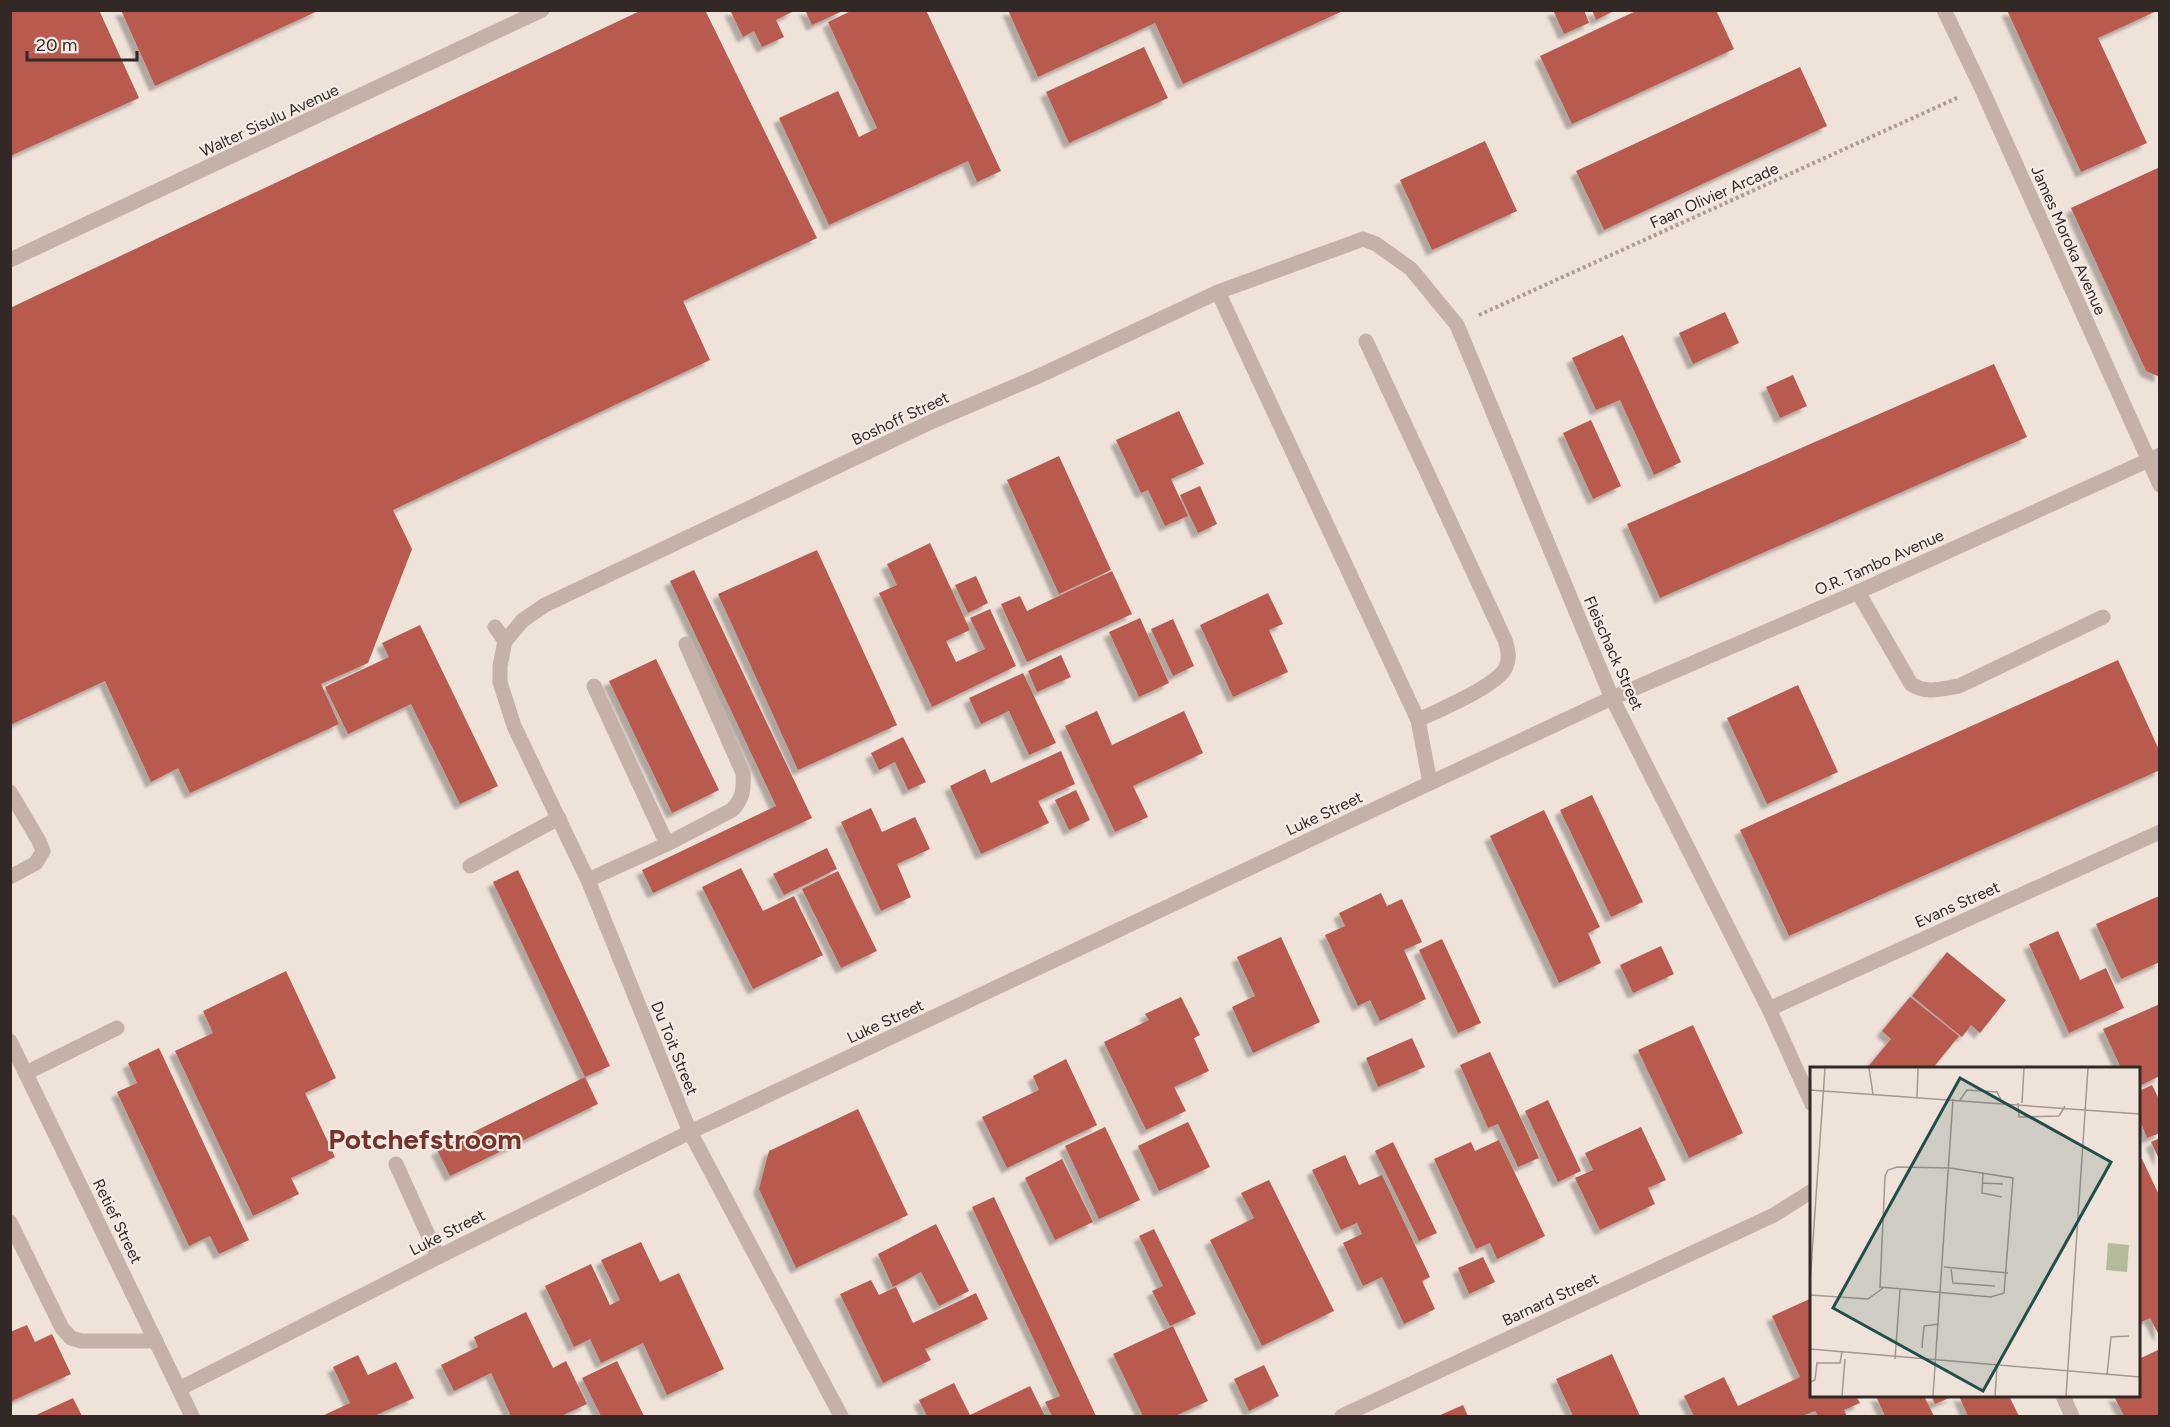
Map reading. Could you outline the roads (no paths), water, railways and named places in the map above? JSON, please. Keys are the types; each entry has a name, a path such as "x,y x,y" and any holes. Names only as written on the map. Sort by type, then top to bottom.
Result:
{"street":[{"name":"Walter Sisulu Avenue","path":"10,261 542,10"},
{"name":"James Moroka Avenue","path":"1944,10 2154,457 2160,485"},
{"name":"Boshoff Street","path":"505,641 523,620 545,604 933,421 1041,375 1218,292 1363,239"},
{"name":"Fleischack Street","path":"1363,239 1376,244 1411,269 1457,325 1612,698 1769,1009 1810,1100"},
{"path":"1218,292 1418,720 1430,783"},
{"path":"1366,341 1505,640 1509,654 1502,673 1486,686 1418,720"},
{"name":"O.R. Tambo Avenue","path":"1612,698 1858,592 2154,457"},
{"path":"1858,592 1911,684 1919,689 1934,691 1959,686 2103,617"},
{"path":"495,627 505,641"},
{"name":"Du Toit Street","path":"505,641 500,666 500,682 514,726 588,880 690,1132 841,1416"},
{"path":"588,880 668,844 732,810 740,802 744,789 743,773 686,644"},
{"path":"594,686 668,844"},
{"name":"Luke Street","path":"179,1389 690,1132 1612,698"},
{"path":"10,792 43,851 36,862 10,878"},
{"path":"470,866 559,818"},
{"name":"Evans Street","path":"1769,1009 2160,832"},
{"path":"26,1073 117,1029"},
{"name":"Retief Street","path":"10,1041 192,1416"},
{"path":"396,1164 438,1257"},
{"name":"Barnard Street","path":"1342,1416 1774,1215 1810,1192"},
{"path":"10,1222 62,1328 71,1338 81,1341 156,1341"},
{"path":"2064,1397 2072,1416"}],"district":[{"name":"Potchefstroom","path":"425,1139"}]}
